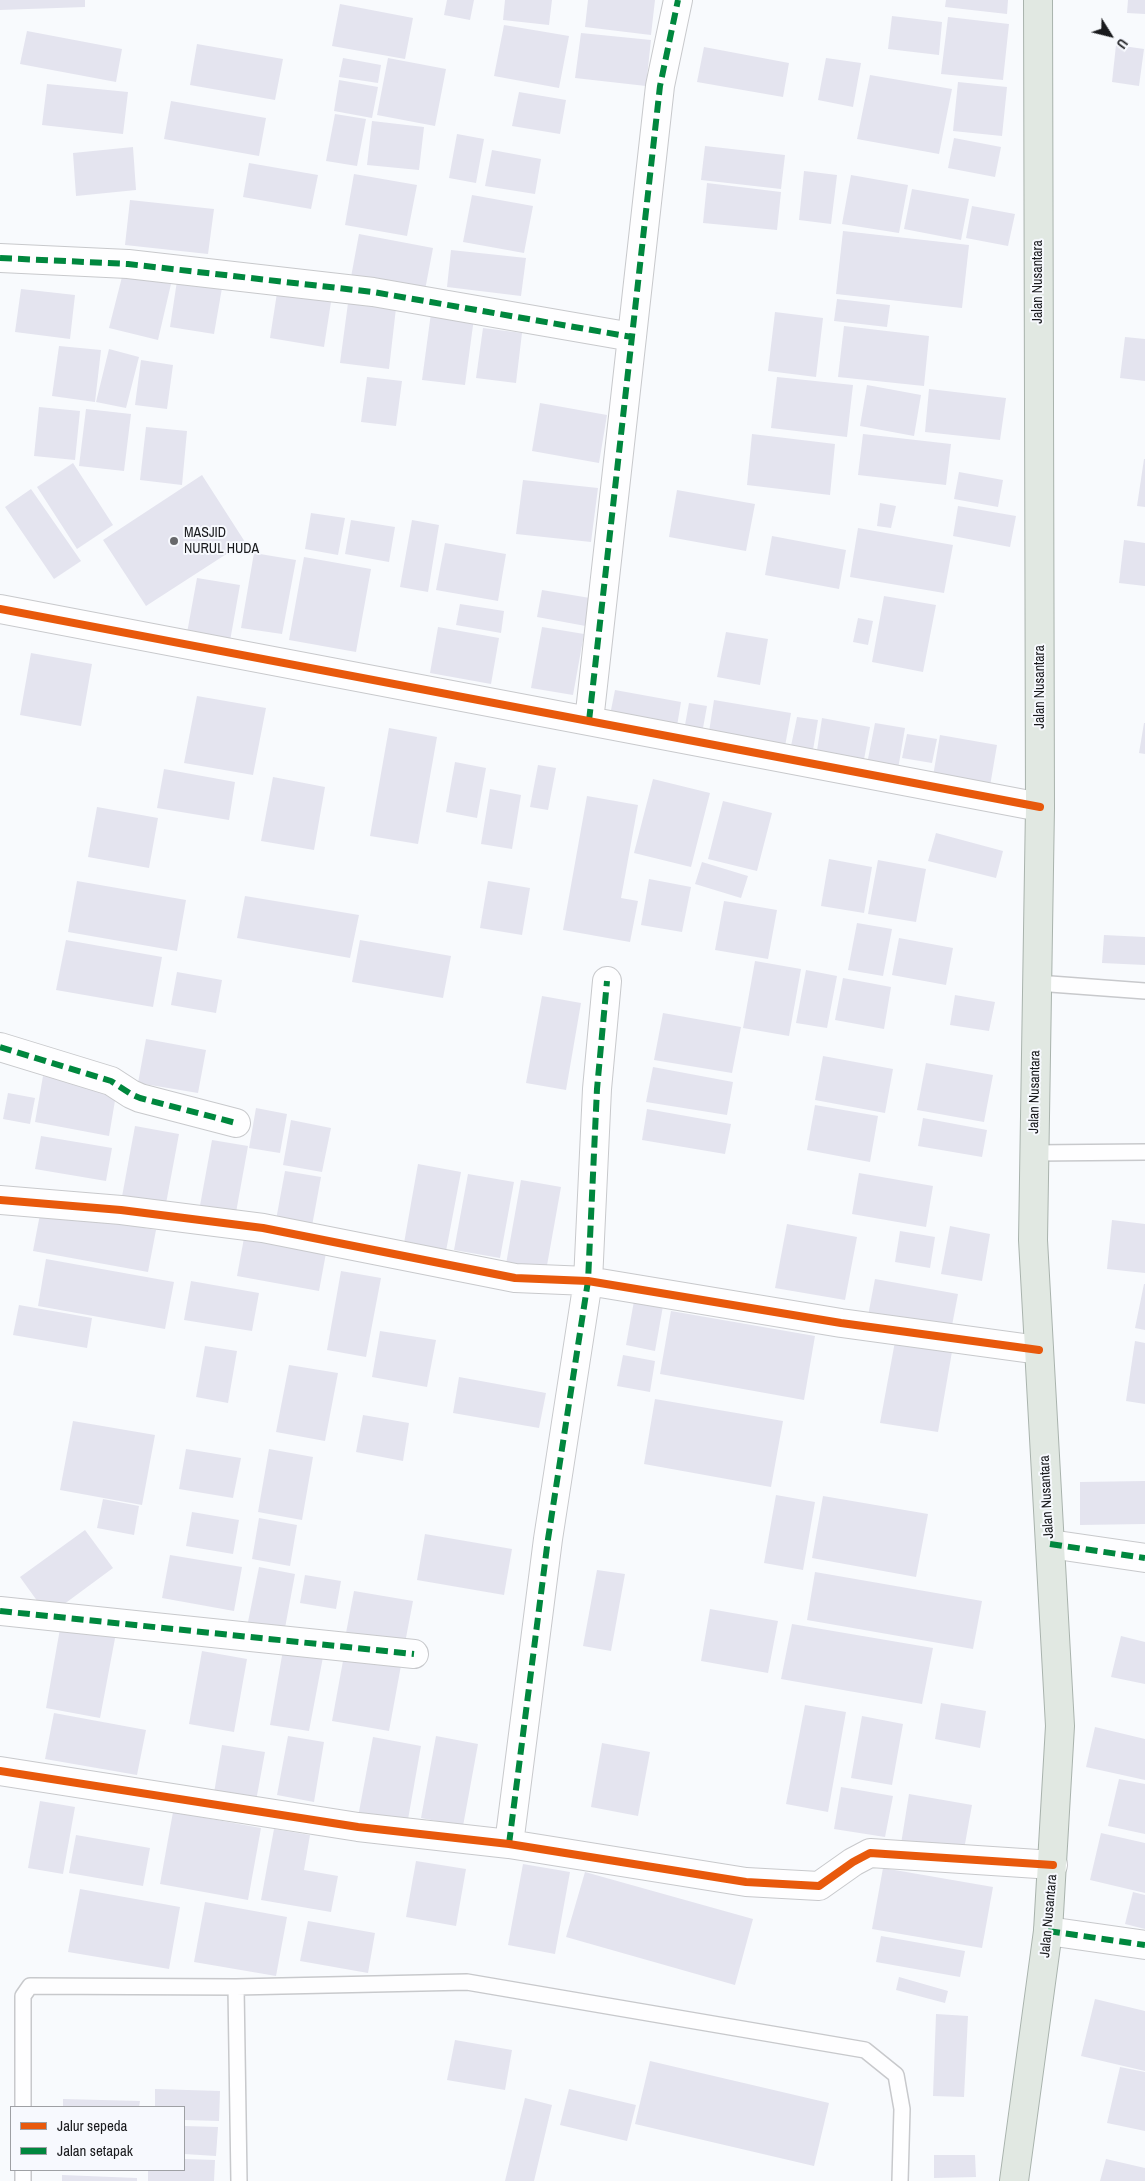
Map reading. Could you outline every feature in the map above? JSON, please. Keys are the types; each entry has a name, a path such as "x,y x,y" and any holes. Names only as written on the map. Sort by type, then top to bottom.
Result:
{"highway":[{"name":"Jalan Nusantara","path":"1014,2181 1048,1931 1054,1865 1060,1726 1033,1240 1040,807 1038,0"}],"street":[{"path":"589,721 660,86 678,0"},
{"path":"0,258 128,264 373,292 632,337"},
{"path":"0,609 1040,807"},
{"path":"509,1844 548,1539 588,1281 597,1089 607,981"},
{"path":"0,1048 111,1080 140,1098 236,1123"},
{"path":"0,1200 121,1210 263,1228 514,1278 588,1281 841,1323 1038,1350"},
{"path":"1050,1544 1145,1558"},
{"path":"0,1611 414,1654"},
{"path":"0,1772 358,1827 509,1844 746,1882 804,1886 823,1884 853,1862 870,1853 1054,1865"},
{"path":"1048,1931 1145,1945"}],"lane":[{"path":"1037,984 1145,991"},
{"path":"1034,1153 1145,1152"},
{"path":"23,2106 23,1996 30,1986 236,1987 466,1982 865,2050 896,2075 902,2109 900,2181"},
{"path":"236,1987 239,2181"}],"building":[{"path":"0,0 85,0 85,7 0,10"},
{"path":"447,0 474,0 470,20 444,15"},
{"path":"505,0 552,0 549,25 503,20"},
{"path":"588,0 655,0 651,35 585,27"},
{"path":"946,0 1008,0 1007,14 945,7"},
{"path":"1128,0 1145,0 1145,14 1127,13"},
{"path":"340,4 413,18 405,59 332,46"},
{"path":"892,16 942,22 939,55 888,49"},
{"path":"948,17 1009,24 1003,80 941,74"},
{"path":"504,25 569,36 559,88 494,76"},
{"path":"27,31 122,49 116,82 20,64"},
{"path":"581,33 651,40 646,86 575,78"},
{"path":"197,44 283,59 275,100 190,85"},
{"path":"1116,45 1144,49 1139,86 1112,82"},
{"path":"704,47 789,63 783,97 697,82"},
{"path":"343,58 381,65 378,83 339,77"},
{"path":"388,58 446,69 435,126 377,115"},
{"path":"826,58 861,63 853,107 818,100"},
{"path":"870,75 952,89 939,154 857,139"},
{"path":"339,80 378,87 372,118 334,111"},
{"path":"958,82 1007,87 1002,136 953,131"},
{"path":"47,84 128,92 123,134 42,125"},
{"path":"519,92 566,100 560,134 512,126"},
{"path":"171,101 266,118 259,156 164,139"},
{"path":"335,114 366,119 357,166 326,161"},
{"path":"372,121 424,127 419,170 367,165"},
{"path":"457,134 484,139 476,183 449,178"},
{"path":"954,138 1001,147 995,177 948,168"},
{"path":"705,146 785,155 781,189 701,180"},
{"path":"133,147 136,190 76,196 73,153"},
{"path":"492,150 541,159 535,194 485,186"},
{"path":"249,163 318,175 311,209 243,197"},
{"path":"804,171 837,175 831,224 799,220"},
{"path":"354,174 417,185 407,236 345,225"},
{"path":"851,175 908,185 899,233 842,224"},
{"path":"707,183 781,192 777,230 703,223"},
{"path":"912,189 969,199 961,240 904,229"},
{"path":"472,195 533,206 524,253 463,242"},
{"path":"130,200 214,209 208,254 125,245"},
{"path":"972,206 1015,214 1008,246 966,238"},
{"path":"843,231 969,245 962,308 836,294"},
{"path":"359,234 433,248 425,290 351,277"},
{"path":"451,250 526,258 521,296 447,287"},
{"path":"123,273 171,284 158,340 109,328"},
{"path":"177,281 222,288 214,334 170,327"},
{"path":"21,289 75,295 70,339 15,332"},
{"path":"277,293 331,302 324,347 270,338"},
{"path":"837,299 890,305 887,327 834,321"},
{"path":"348,303 396,308 389,369 340,363"},
{"path":"775,312 823,318 816,377 768,371"},
{"path":"431,313 474,318 465,385 422,380"},
{"path":"844,326 929,336 924,386 838,377"},
{"path":"483,328 522,333 516,383 476,378"},
{"path":"1125,337 1145,339 1145,381 1120,378"},
{"path":"59,346 101,350 95,402 52,396"},
{"path":"109,349 139,357 126,408 96,402"},
{"path":"141,360 173,365 167,409 135,405"},
{"path":"367,377 402,381 396,426 361,422"},
{"path":"777,377 853,385 847,437 771,428"},
{"path":"867,385 921,395 914,436 860,426"},
{"path":"929,389 1006,398 1000,440 925,432"},
{"path":"540,403 607,415 599,463 532,451"},
{"path":"39,407 80,411 75,460 34,456"},
{"path":"86,409 131,414 124,471 79,466"},
{"path":"146,427 187,431 182,485 140,480"},
{"path":"752,434 835,444 830,495 747,485"},
{"path":"863,434 951,444 946,485 858,475"},
{"path":"1145,459 1145,507 1137,506"},
{"path":"73,463 113,525 77,549 37,487"},
{"path":"959,472 1003,480 998,507 954,499"},
{"name":"MASJID NURUL HUDA","path":"202,475 245,542 146,606 103,540"},
{"path":"523,480 598,488 591,542 516,534"},
{"path":"31,489 81,561 54,579 5,507"},
{"path":"677,490 755,504 746,551 669,537"},
{"path":"880,503 896,506 891,528 877,526"},
{"path":"958,506 1016,516 1010,547 953,536"},
{"path":"311,513 345,518 338,555 305,549"},
{"path":"351,520 395,527 389,562 345,554"},
{"path":"412,520 439,525 428,592 400,587"},
{"path":"858,528 953,545 944,593 850,577"},
{"path":"772,536 846,550 839,589 765,575"},
{"path":"1124,540 1145,543 1145,586 1119,583"},
{"path":"445,543 506,554 498,601 436,590"},
{"path":"254,553 296,560 282,634 241,628"},
{"path":"304,557 371,569 356,652 289,640"},
{"path":"197,578 240,585 230,641 187,633"},
{"path":"542,590 596,599 591,627 537,617"},
{"path":"884,596 936,605 923,672 872,662"},
{"path":"460,604 504,611 501,633 456,625"},
{"path":"858,618 873,621 868,645 853,642"},
{"path":"438,627 499,638 491,684 430,673"},
{"path":"542,627 584,634 573,695 531,688"},
{"path":"726,632 768,639 760,685 717,677"},
{"path":"31,653 92,664 81,726 20,715"},
{"path":"615,690 681,702 676,732 609,720"},
{"path":"197,696 266,708 253,775 184,763"},
{"path":"714,700 791,713 784,752 708,738"},
{"path":"689,703 707,706 703,728 685,725"},
{"path":"797,717 818,720 813,750 791,746"},
{"path":"822,718 870,727 863,765 816,757"},
{"path":"875,723 905,728 898,769 867,764"},
{"path":"1145,723 1145,754 1139,753"},
{"path":"389,728 437,737 418,844 370,836"},
{"path":"907,734 937,739 932,763 902,758"},
{"path":"940,735 997,745 990,786 933,776"},
{"path":"455,762 486,768 477,818 446,812"},
{"path":"538,765 556,768 548,810 530,807"},
{"path":"164,769 235,782 229,820 157,808"},
{"path":"273,777 325,787 314,850 261,841"},
{"path":"653,779 710,793 691,867 634,853"},
{"path":"490,789 521,795 512,849 481,844"},
{"path":"587,796 638,805 621,898 638,901 630,942 563,930"},
{"path":"723,801 772,813 757,871 708,859"},
{"path":"97,807 158,818 149,868 88,857"},
{"path":"936,833 1003,851 996,878 928,861"},
{"path":"829,859 872,867 864,913 821,906"},
{"path":"878,860 926,869 916,922 868,914"},
{"path":"702,862 748,876 741,898 695,884"},
{"path":"649,879 691,887 682,932 641,925"},
{"path":"77,881 186,900 177,951 68,932"},
{"path":"488,881 530,888 522,935 480,928"},
{"path":"245,896 359,915 350,958 237,938"},
{"path":"724,901 777,910 768,959 715,950"},
{"path":"857,923 892,929 883,976 848,970"},
{"path":"1104,935 1145,937 1145,965 1102,963"},
{"path":"899,938 953,948 946,985 892,975"},
{"path":"66,940 162,957 153,1007 56,990"},
{"path":"360,940 451,956 443,998 352,982"},
{"path":"755,961 801,969 789,1036 743,1028"},
{"path":"806,970 837,976 827,1028 796,1023"},
{"path":"177,972 222,980 216,1013 171,1005"},
{"path":"843,978 891,987 884,1029 835,1020"},
{"path":"955,995 995,1002 989,1031 950,1025"},
{"path":"542,996 581,1003 566,1090 526,1083"},
{"path":"663,1013 741,1027 732,1073 654,1060"},
{"path":"146,1039 206,1050 198,1093 138,1083"},
{"path":"823,1056 893,1069 885,1113 815,1100"},
{"path":"926,1063 993,1075 984,1122 917,1110"},
{"path":"653,1067 733,1082 727,1115 646,1102"},
{"path":"43,1076 117,1089 109,1136 35,1122"},
{"path":"8,1093 35,1098 30,1124 3,1119"},
{"path":"815,1105 878,1116 870,1162 807,1150"},
{"path":"256,1108 287,1114 280,1153 249,1148"},
{"path":"647,1109 731,1124 725,1154 642,1140"},
{"path":"923,1118 987,1130 982,1157 918,1146"},
{"path":"291,1120 331,1128 322,1172 283,1165"},
{"path":"135,1126 179,1134 165,1209 121,1202"},
{"path":"41,1136 112,1148 106,1181 35,1169"},
{"path":"212,1140 248,1146 235,1218 199,1211"},
{"path":"418,1164 461,1172 446,1251 404,1243"},
{"path":"285,1171 321,1177 312,1226 276,1220"},
{"path":"859,1173 933,1186 926,1227 852,1214"},
{"path":"468,1174 514,1182 500,1258 454,1250"},
{"path":"521,1180 561,1187 546,1271 506,1264"},
{"path":"41,1209 156,1230 148,1272 33,1251"},
{"path":"1112,1220 1145,1224 1145,1273 1107,1269"},
{"path":"787,1224 857,1237 845,1300 775,1288"},
{"path":"950,1226 990,1234 982,1281 941,1274"},
{"path":"900,1231 935,1237 930,1268 895,1262"},
{"path":"244,1238 326,1253 319,1291 237,1276"},
{"path":"46,1259 174,1282 165,1329 38,1306"},
{"path":"341,1271 381,1278 366,1357 327,1350"},
{"path":"875,1279 958,1294 950,1336 867,1321"},
{"path":"191,1281 259,1293 252,1331 184,1320"},
{"path":"1145,1284 1145,1330 1135,1328"},
{"path":"634,1301 663,1306 655,1351 626,1345"},
{"path":"19,1305 92,1318 87,1348 13,1335"},
{"path":"671,1311 815,1336 804,1400 660,1374"},
{"path":"380,1331 436,1340 427,1387 372,1377"},
{"path":"896,1336 953,1346 938,1432 880,1423"},
{"path":"1135,1341 1145,1343 1145,1404 1126,1401"},
{"path":"205,1346 237,1351 228,1403 196,1397"},
{"path":"623,1355 655,1361 650,1392 617,1386"},
{"path":"289,1365 338,1373 325,1441 276,1432"},
{"path":"459,1377 546,1393 539,1428 453,1413"},
{"path":"655,1399 783,1421 771,1487 644,1464"},
{"path":"363,1415 409,1423 403,1461 356,1452"},
{"path":"73,1421 155,1435 142,1505 60,1490"},
{"path":"186,1449 241,1458 233,1498 179,1489"},
{"path":"269,1449 313,1457 302,1520 258,1512"},
{"path":"1145,1481 1145,1524 1080,1525 1080,1482"},
{"path":"776,1495 815,1502 803,1570 764,1563"},
{"path":"823,1496 928,1514 916,1577 812,1558"},
{"path":"103,1499 139,1506 134,1535 97,1528"},
{"path":"192,1512 239,1520 233,1554 186,1546"},
{"path":"259,1518 297,1525 290,1566 252,1559"},
{"path":"85,1530 113,1568 48,1616 20,1577"},
{"path":"425,1534 512,1549 504,1595 417,1580"},
{"path":"170,1555 242,1567 234,1611 162,1598"},
{"path":"259,1567 295,1574 285,1628 248,1622"},
{"path":"597,1570 625,1574 611,1651 583,1646"},
{"path":"815,1572 982,1601 973,1649 807,1620"},
{"path":"305,1575 341,1581 336,1609 300,1603"},
{"path":"354,1591 413,1601 405,1643 346,1633"},
{"path":"710,1609 778,1621 768,1673 701,1661"},
{"path":"61,1623 116,1633 100,1718 46,1708"},
{"path":"792,1624 933,1648 922,1704 781,1679"},
{"path":"1121,1636 1145,1642 1145,1684 1111,1677"},
{"path":"283,1650 323,1657 309,1731 270,1725"},
{"path":"345,1650 402,1660 389,1731 332,1721"},
{"path":"202,1651 247,1659 234,1732 189,1724"},
{"path":"941,1703 986,1711 980,1748 935,1739"},
{"path":"805,1705 846,1712 828,1812 786,1804"},
{"path":"54,1713 146,1730 137,1775 45,1759"},
{"path":"862,1716 903,1724 892,1785 851,1778"},
{"path":"1095,1727 1145,1739 1145,1780 1086,1767"},
{"path":"288,1736 324,1742 314,1802 277,1795"},
{"path":"436,1736 478,1744 463,1826 421,1818"},
{"path":"373,1737 421,1746 407,1825 358,1817"},
{"path":"602,1743 650,1752 638,1816 591,1807"},
{"path":"222,1745 265,1752 256,1801 214,1793"},
{"path":"1119,1779 1145,1784 1145,1834 1108,1826"},
{"path":"841,1787 893,1796 885,1837 834,1829"},
{"path":"909,1794 972,1805 963,1855 901,1844"},
{"path":"40,1801 75,1807 63,1874 28,1868"},
{"path":"173,1812 261,1828 248,1900 160,1884"},
{"path":"274,1829 310,1835 304,1870 338,1876 331,1912 261,1900"},
{"path":"1101,1833 1145,1843 1145,1893 1090,1880"},
{"path":"76,1835 150,1848 143,1886 69,1873"},
{"path":"416,1861 466,1869 456,1926 406,1917"},
{"path":"523,1864 570,1872 555,1954 508,1945"},
{"path":"883,1868 993,1887 982,1948 872,1929"},
{"path":"585,1872 753,1919 735,1985 566,1937"},
{"path":"80,1889 180,1907 169,1969 68,1952"},
{"path":"1133,1892 1145,1895 1145,1929 1125,1924"},
{"path":"205,1902 287,1917 276,1976 194,1962"},
{"path":"308,1921 375,1933 368,1973 300,1961"},
{"path":"881,1936 965,1951 960,1977 876,1962"},
{"path":"899,1977 948,1991 945,2003 896,1990"},
{"path":"1095,1999 1145,2011 1145,2071 1081,2056"},
{"path":"936,2014 968,2016 964,2097 933,2096"},
{"path":"455,2040 512,2050 505,2090 447,2080"},
{"path":"650,2061 829,2103 814,2166 635,2124"},
{"path":"1120,2067 1145,2072 1145,2131 1107,2123"},
{"path":"155,2089 220,2091 219,2121 185,2120 185,2106 155,2106"},
{"path":"569,2089 636,2105 627,2141 560,2125"},
{"path":"525,2098 552,2105 534,2181 505,2181"},
{"path":"63,2099 140,2101 139,2106 63,2106"},
{"path":"185,2126 218,2127 216,2156 185,2154"},
{"path":"934,2155 975,2155 976,2177 934,2178"},
{"path":"185,2159 215,2160 214,2181 148,2181 148,2171 185,2171"},
{"path":"1106,2159 1145,2168 1145,2181 1100,2181"},
{"path":"62,2175 137,2178 137,2181 62,2181"}],"marked path":[{"path":"589,721 660,86 678,0"},
{"path":"0,258 128,264 373,292 632,337"},
{"path":"509,1844 548,1539 588,1281 597,1089 607,981"},
{"path":"0,1047 111,1081 140,1098 236,1123"},
{"path":"1050,1544 1145,1558"},
{"path":"0,1611 414,1654"},
{"path":"1048,1931 1145,1945"}],"cycle path":[{"path":"0,609 1040,807"},
{"path":"0,1200 121,1210 263,1228 515,1278 588,1281 841,1323 1039,1350"},
{"path":"0,1771 358,1827 509,1844 746,1882 819,1886 853,1862 870,1853 1053,1865"}],"place":[{"name":"MASJID NURUL HUDA","path":"174,541"}]}
